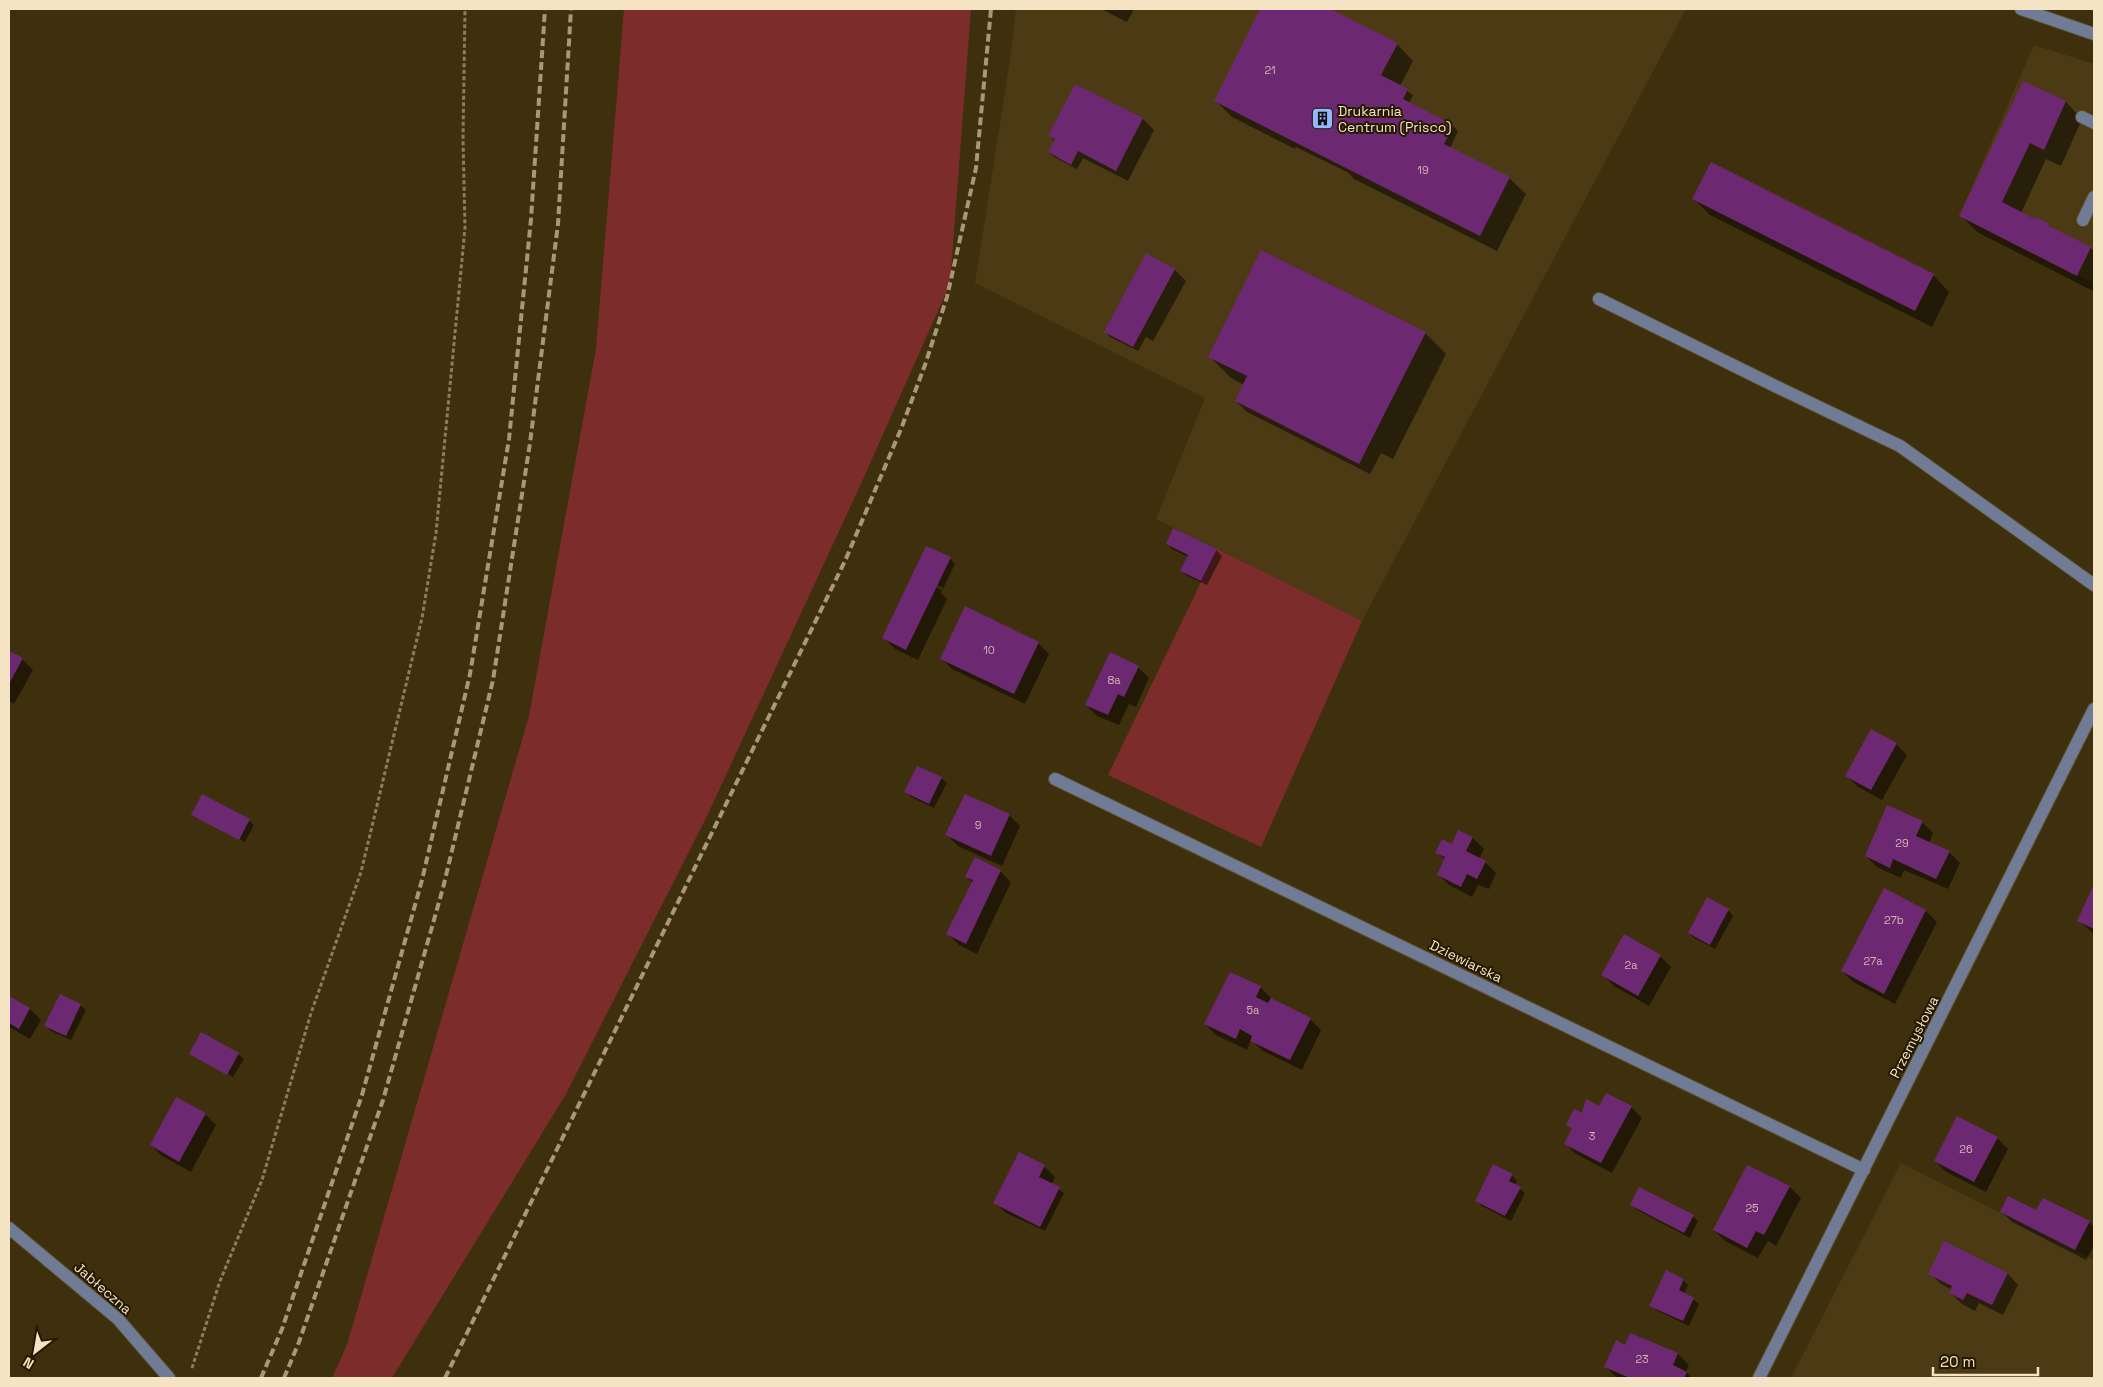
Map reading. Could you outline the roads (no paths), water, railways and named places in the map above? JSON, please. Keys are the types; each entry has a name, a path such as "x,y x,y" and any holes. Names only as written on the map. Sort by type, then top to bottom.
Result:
{"street":[{"path":"2021,9 2094,34"},
{"path":"2084,220 2094,197"},
{"path":"1599,299 1900,446 2094,585"},
{"name":"Przemysłowa","path":"1759,1378 2094,709"},
{"name":"Dziewiarska","path":"1055,779 1864,1170"},
{"name":"Jabłeczna","path":"9,1228 118,1319 169,1378"}],"railway":[{"path":"261,1378 282,1329 362,1095 422,880 470,674 509,439 531,219 545,9"},
{"path":"284,1378 299,1342 383,1100 443,888 493,680 530,443 558,224 571,9"},
{"path":"445,1378 845,561 901,429 925,365 947,297 976,168 991,9"}],"place":[{"name":"Drukarnia Centrum (Prisco)","path":"1322,119"}]}
